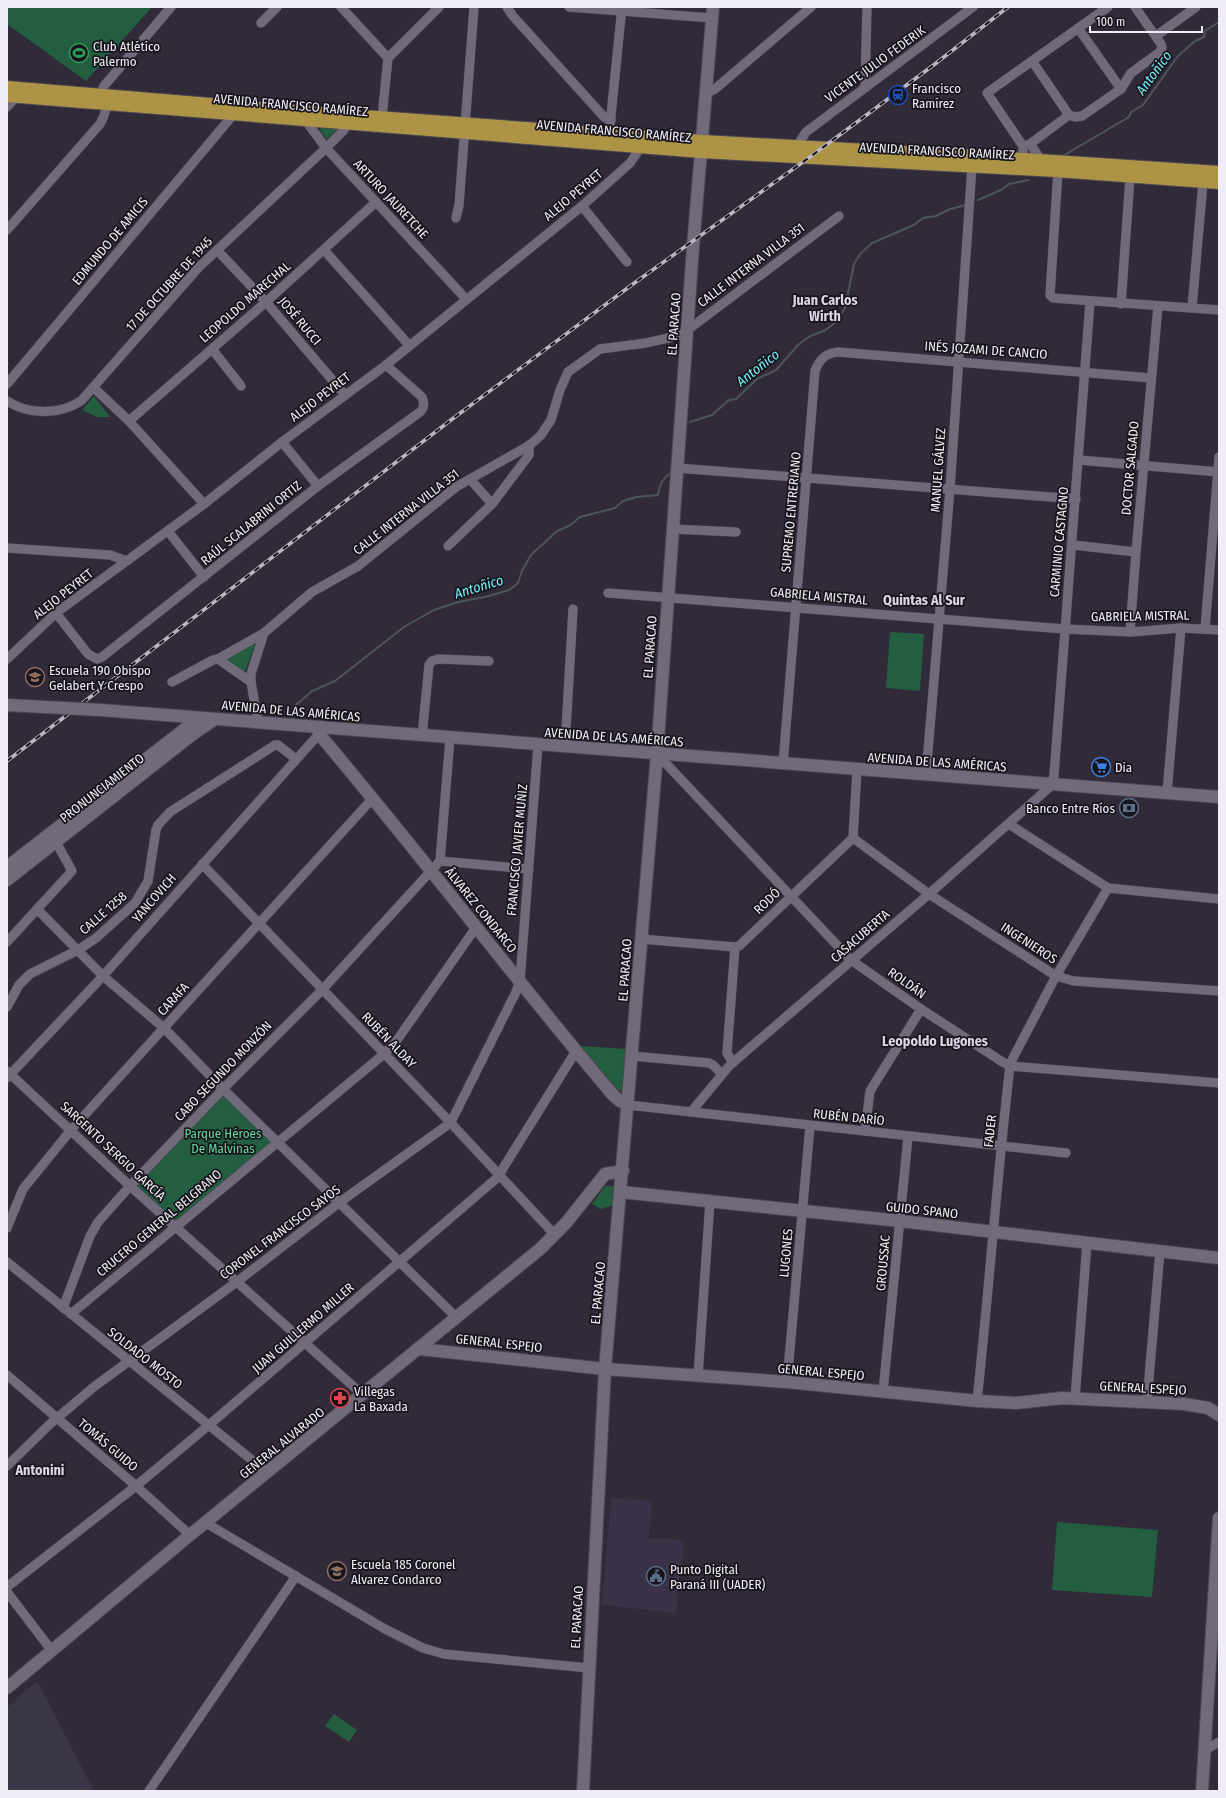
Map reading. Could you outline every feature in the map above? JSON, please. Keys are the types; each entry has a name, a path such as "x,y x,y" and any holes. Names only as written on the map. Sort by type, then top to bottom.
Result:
{"main road":[{"name":"EL PARACAO","path":"584,1791 589,1668 606,1369 657,754 687,329 712,12"},
{"name":"AVENIDA FRANCISCO RAMÍREZ","path":"7,86 101,94 307,116 465,128 609,134 701,146 1219,183"},
{"name":"AVENIDA FRANCISCO RAMÍREZ","path":"11,97 233,115 307,116"},
{"name":"AVENIDA FRANCISCO RAMÍREZ","path":"349,119 382,117 465,128 641,147 797,146 1219,172"},
{"name":"AVENIDA DE LAS AMÉRICAS","path":"7,704 258,722 318,730 450,738 1219,798"},
{"path":"171,741 174,726 173,716"},
{"name":"PRONUNCIAMIENTO","path":"7,867 199,718"},
{"name":"PRONUNCIAMIENTO","path":"7,880 193,734 215,719"},
{"name":"ÁLVAREZ CONDARCO","path":"318,730 477,926 576,1052 613,1095 628,1105"},
{"name":"GENERAL ALVARADO","path":"7,1688 190,1535 419,1349 555,1235 605,1174 623,1171"},
{"name":"GUIDO SPANO","path":"621,1192 900,1221 1219,1258"},
{"name":"GENERAL ESPEJO","path":"419,1349 606,1369 787,1382 977,1401 1016,1402 1075,1398 1198,1405 1208,1408 1219,1415"},
{"path":"1202,1791 1219,1518"}],"street":[{"path":"87,102 101,94 104,86 172,7"},
{"path":"261,23 277,7"},
{"path":"341,7 388,58"},
{"path":"382,117 388,58 439,7"},
{"path":"456,218 459,205 474,7"},
{"path":"507,7 604,117 611,120"},
{"path":"569,7 712,12"},
{"path":"706,94 715,89 811,7"},
{"path":"865,87 868,7"},
{"name":"VICENTE JULIO FEDERIK","path":"797,146 806,132 974,7"},
{"path":"1042,161 1026,145 987,93 1108,7"},
{"path":"1032,61 1069,115 1074,117 1082,116 1121,89 1131,73 1160,52 1162,48 1156,36 1134,7"},
{"path":"1156,36 1196,7"},
{"path":"609,134 622,9"},
{"path":"1078,28 1121,89"},
{"path":"7,230 100,124 108,104 101,94"},
{"path":"7,107 11,97"},
{"name":"EDMUNDO DE AMICIS","path":"7,384 233,115"},
{"path":"1023,159 1026,145 1069,115"},
{"name":"ARTURO JAURETCHE","path":"307,116 326,148 466,299"},
{"name":"17 DE OCTUBRE DE 1945","path":"7,401 25,410 56,411 73,406 81,401 199,267 326,148 344,130 349,119"},
{"name":"ALEJO PEYRET","path":"7,659 56,613 204,504 282,442 386,365 582,206 630,163 641,147"},
{"name":"MANUEL GÁLVEZ","path":"926,774 950,489 972,166"},
{"path":"1058,171 1050,295 1053,298 1090,302 1219,310"},
{"path":"1121,304 1130,177"},
{"path":"1192,308 1203,182"},
{"name":"LEOPOLDO MARECHAL","path":"129,421 266,302 376,202"},
{"path":"582,206 626,262"},
{"name":"CALLE INTERNA VILLA 351","path":"172,682 213,660 218,660 264,633 312,592 358,566 456,487 529,445 542,435 551,420 560,390 568,372 594,352 600,349 646,343 681,335 839,216"},
{"name":"JOSÉ RUCCI","path":"217,250 266,302 345,395"},
{"path":"324,250 409,345"},
{"name":"CARMINIO CASTAGNO","path":"1052,784 1073,545 1090,302"},
{"name":"DOCTOR SALGADO","path":"1130,632 1158,306"},
{"path":"212,349 242,386"},
{"name":"INÉS JOZAMI DE CANCIO","path":"820,360 831,353 838,352 1085,371 1151,378"},
{"name":"SUPREMO ENTRERIANO","path":"783,764 815,371 820,360"},
{"name":"RAÚL SCALABRINI ORTIZ","path":"56,613 88,654 97,659 204,578 318,486 423,409 424,403 422,397 386,365"},
{"path":"94,388 129,421 204,504"},
{"path":"282,442 318,486"},
{"path":"448,546 492,504 529,455 529,445"},
{"path":"1205,629 1219,456"},
{"path":"1079,460 1218,472"},
{"path":"677,468 1076,499"},
{"path":"470,479 492,504"},
{"path":"673,529 736,532"},
{"path":"168,530 204,578"},
{"path":"1073,545 1136,552"},
{"path":"7,548 110,555 126,561"},
{"name":"GABRIELA MISTRAL","path":"608,593 1065,629 1130,632 1181,628 1219,630"},
{"path":"565,747 573,610"},
{"path":"1167,793 1181,628"},
{"path":"258,722 251,674 264,633"},
{"path":"422,736 429,665 432,661 438,659 489,661"},
{"path":"218,660 251,682"},
{"name":"YANCOVICH","path":"8,1075 103,976 296,759 318,730"},
{"path":"450,738 440,861 529,869"},
{"name":"CALLE 1258","path":"7,1007 19,985 30,974 78,950 124,914 141,894 148,881 156,830 158,825 170,812 275,745 278,744 296,759"},
{"name":"FRANCISCO JAVIER MUÑIZ","path":"520,981 538,745"},
{"name":"ROLDÁN","path":"657,754 851,960 922,1009 1010,1066 1219,1083"},
{"path":"853,838 857,770"},
{"name":"CASACUBERTA","path":"691,1112 733,1063 929,894 1052,784"},
{"name":"CARAFA","path":"7,1228 23,1189 71,1130 374,798"},
{"path":"1009,824 1108,888 1219,898"},
{"name":"RODÓ","path":"734,947 739,946 853,838"},
{"name":"INGENIEROS","path":"853,838 929,894 1056,976 1074,981 1219,991"},
{"path":"7,942 72,872 56,842"},
{"name":"CABO SEGUNDO MONZÓN","path":"63,1308 93,1229 130,1186 223,1089 322,990 440,861"},
{"name":"RUBÉN ALDAY","path":"202,864 450,1122 555,1235"},
{"name":"FADER","path":"977,1401 1010,1066 1056,976 1108,888"},
{"path":"37,909 103,976 164,1028 223,1089 456,1317"},
{"name":"CRUCERO GENERAL BELGRANO","path":"71,1314 384,1054 394,1043 477,926"},
{"path":"641,939 734,947 727,1053 733,1063"},
{"name":"CORONEL FRANCISCO SAYOS","path":"7,1466 56,1418 128,1361 238,1281 340,1202 450,1122 516,992 520,981"},
{"path":"865,1132 870,1091 922,1009"},
{"name":"JUAN GUILLERMO MILLER","path":"7,1587 136,1486 210,1425 500,1175 576,1052"},
{"path":"632,1056 709,1063 713,1064 722,1074"},
{"name":"SARGENTO SERGIO GARCÍA","path":"8,1075 71,1130 130,1186 238,1281 363,1395"},
{"name":"RUBÉN DARÍO","path":"628,1105 908,1137 1066,1153"},
{"name":"LUGONES","path":"787,1382 810,1126"},
{"name":"GROUSSAC","path":"884,1392 908,1137"},
{"path":"698,1376 710,1201"},
{"path":"1075,1398 1087,1243"},
{"path":"1147,1401 1160,1251"},
{"name":"SOLDADO MOSTO","path":"7,1262 268,1473"},
{"name":"TOMÁS GUIDO","path":"7,1375 136,1486 190,1535"},
{"path":"206,1523 385,1629 416,1645 444,1654 589,1668"},
{"path":"149,1791 296,1576"},
{"path":"7,1592 52,1651"},
{"path":"1205,1750 1219,1742"}],"shaded area":[{"path":"611,1498 652,1501 649,1538 684,1540 676,1613 602,1605"},
{"path":"37,1681 94,1791 7,1791 7,1707"}],"green space":[{"name":"Club Atlético Palermo","path":"7,7 152,7 86,81 7,24"},
{"path":"320,127 339,128 327,139 321,132"},
{"path":"94,396 110,417 97,417 82,410"},
{"path":"890,632 924,634 920,691 886,688"},
{"path":"256,642 245,672 226,660"},
{"path":"579,1046 628,1049 623,1091 615,1090"},
{"name":"Parque Héroes De Malvinas","path":"223,1089 278,1142 175,1226 130,1186"},
{"path":"605,1186 614,1186 616,1190 614,1205 601,1209 592,1204"},
{"path":"1057,1522 1158,1530 1152,1597 1052,1590"},
{"path":"334,1714 357,1730 349,1742 325,1726"}],"waterway":[{"name":"Antoñico","path":"1061,157 1129,117 1131,112 1143,105 1178,56 1195,41 1204,37 1205,31 1219,22"},
{"name":"Antoñico","path":"978,200 1001,190 1009,184 1029,180"},
{"name":"Antoñico","path":"690,422 712,415 729,400 736,399 757,379 776,370 799,344 810,336 824,331 835,323 845,308 854,264 861,253 872,243 914,225 923,218 936,216 950,209 966,205"},
{"name":"Antoñico","path":"292,720 296,705 312,691 335,681 404,627 434,610 458,602 485,597 509,590 518,583 522,571 531,555 557,531 569,526 580,517 615,508 623,501 636,497 658,495 661,483 669,474"}],"railway":[{"path":"7,761 451,420 633,284 810,157 935,64 1008,7"}],"place":[{"name":"Club Atlético Palermo","path":"79,53"},
{"name":"Francisco Ramírez","path":"898,95"},
{"name":"Escuela 190 Obispo Gelabert Y Crespo","path":"35,677"},
{"name":"Dia","path":"1101,767"},
{"name":"Banco Entre Ríos","path":"1129,808"},
{"name":"Villegas La Baxada","path":"340,1398"},
{"name":"Escuela 185 Coronel Alvarez Condarco","path":"337,1571"},
{"name":"Punto Digital Paraná III (UADER)","path":"656,1576"}],"district":[{"name":"Juan Carlos Wirth","path":"825,308"},
{"name":"Quintas Al Sur","path":"924,600"},
{"name":"Leopoldo Lugones","path":"935,1041"},
{"name":"Antonini","path":"40,1470"}]}
